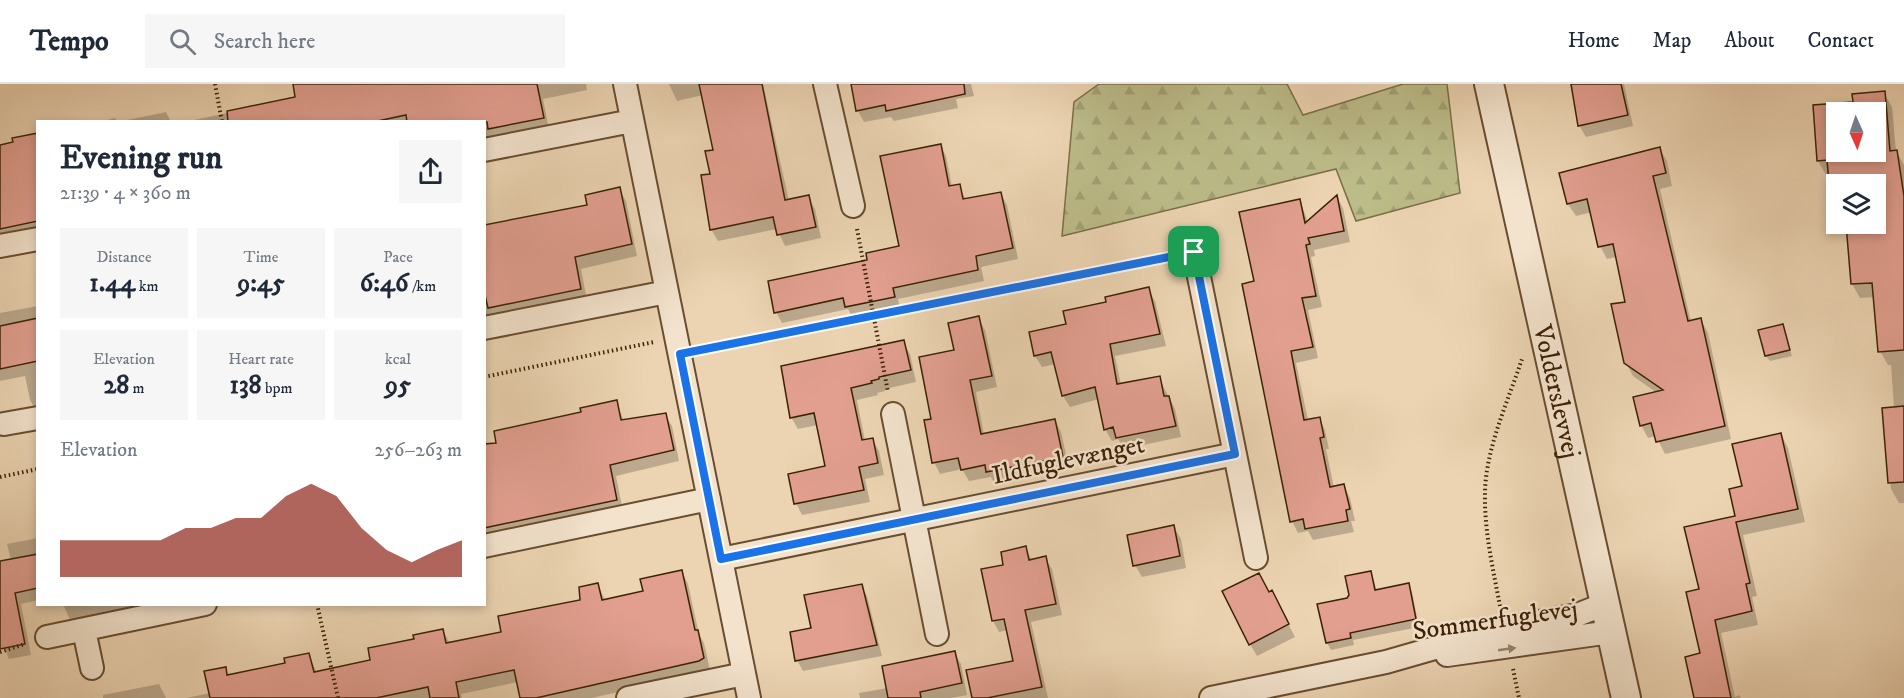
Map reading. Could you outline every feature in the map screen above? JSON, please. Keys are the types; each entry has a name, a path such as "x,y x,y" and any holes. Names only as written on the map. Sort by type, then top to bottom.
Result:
{"street":[{"path":"625,84 749,698"},
{"path":"825,84 853,206"},
{"name":"Volderslevvej","path":"1490,84 1626,698"},
{"path":"486,150 632,121"},
{"path":"0,246 36,239"},
{"path":"1194,252 1256,558"},
{"path":"486,328 667,292"},
{"path":"892,414 936,634"},
{"path":"4,424 36,418"},
{"name":"Ildfuglevænget","path":"721,559 1235,454"},
{"path":"486,546 709,499"},
{"name":"Sommerfuglevej","path":"1506,639 1605,604"},
{"path":"47,637 195,606"},
{"path":"84,630 92,668"},
{"name":"Sommerfuglevej","path":"1211,698 1506,639 1611,632"},
{"path":"628,698 744,674"}],"path":[{"path":"215,84 222,120"},
{"path":"853,206 892,414"},
{"path":"486,377 872,316 1194,252"},
{"path":"1519,698 1489,547 1485,492 1490,459 1524,352"},
{"path":"0,477 36,469"},
{"path":"317,606 338,698"}],"green space":[{"path":"1099,84 1287,84 1303,115 1403,84 1447,84 1460,193 1356,221 1336,169 1062,236 1074,102"}],"building":[{"path":"293,84 537,84 544,118 488,129 486,120 407,120 406,115 382,120 228,120 227,111 295,97"},
{"path":"699,84 762,84 785,200 809,195 816,227 777,235 773,217 710,230 701,175 710,174 705,151 713,150"},
{"path":"851,84 964,84 965,94 886,111 885,105 856,111"},
{"path":"1571,84 1621,84 1628,115 1578,126"},
{"path":"1885,91 1886,102 1853,102 1852,94"},
{"path":"1886,103 1890,151 1897,150 1904,196 1904,350 1878,352 1872,283 1851,284 1847,234 1886,234 1886,174 1828,174 1827,162 1886,162"},
{"path":"1826,104 1826,160 1817,161 1813,105"},
{"path":"36,133 36,221 0,229 0,145 13,142 12,138"},
{"path":"941,144 949,186 960,184 963,199 1001,192 1013,248 976,256 978,270 893,288 895,297 845,307 843,298 774,313 768,281 867,260 866,253 899,246 880,156"},
{"path":"1660,147 1666,173 1653,176 1688,321 1701,318 1725,426 1656,442 1651,423 1640,426 1633,397 1663,390 1624,363 1611,304 1625,302 1613,244 1598,247 1587,199 1567,204 1559,173"},
{"path":"620,187 632,244 575,257 581,289 488,308 486,225 587,205 585,195"},
{"path":"1337,195 1344,231 1308,238 1310,244 1306,245 1316,296 1302,298 1313,347 1291,351 1304,420 1320,417 1324,437 1320,438 1330,487 1344,484 1350,509 1346,510 1348,521 1305,529 1303,519 1290,522 1242,284 1254,281 1239,212 1300,199 1305,223"},
{"path":"1149,287 1160,334 1110,344 1117,384 1160,376 1164,396 1169,396 1176,426 1116,438 1113,427 1104,430 1095,387 1062,396 1051,352 1034,356 1029,332 1066,324 1063,311 1106,302 1105,297"},
{"path":"979,316 992,376 970,380 981,434 1055,419 1063,457 986,472 985,465 961,470 958,458 932,463 924,420 931,419 919,357 954,350 948,323"},
{"path":"36,318 36,361 0,369 0,326"},
{"path":"1783,324 1790,350 1765,356 1758,330"},
{"path":"904,340 911,370 879,377 871,381 872,383 851,388 862,440 873,438 878,463 859,467 864,490 794,504 788,474 825,466 814,413 790,418 781,366"},
{"path":"617,400 621,420 666,413 674,450 610,465 617,500 486,528 486,444 496,443 494,431 581,412 580,408"},
{"path":"1904,406 1904,482 1888,483 1882,408"},
{"path":"1781,433 1798,509 1736,522 1750,583 1746,584 1752,611 1715,620 1731,698 1694,698 1685,657 1700,653 1686,592 1699,589 1684,527 1735,516 1729,489 1742,486 1732,444"},
{"path":"1174,525 1180,556 1133,566 1127,535"},
{"path":"1026,546 1029,560 1046,556 1056,604 1025,610 1042,687 987,698 972,698 966,670 1013,661 1004,619 992,621 981,569 1003,565 1001,552"},
{"path":"36,554 36,588 15,593 25,644 0,649 0,561"},
{"path":"682,570 695,630 698,630 704,658 699,661 536,698 520,698 514,670 456,682 459,698 430,698 428,687 376,698 210,698 204,671 226,667 227,675 285,663 284,658 309,653 314,672 370,660 368,648 414,639 413,635 443,629 446,643 501,632 498,616 580,600 579,587 598,583 602,600 643,591 640,579"},
{"path":"1371,571 1375,590 1409,583 1416,619 1350,633 1351,638 1326,643 1317,604 1347,598 1349,595 1345,576"},
{"path":"1259,573 1269,592 1272,590 1289,624 1249,645 1222,591"},
{"path":"862,584 877,645 795,661 790,632 811,628 804,595"},
{"path":"955,651 962,683 920,692 921,698 888,698 882,666"}],"route":[{"path":"1194,252 1235,454 721,559 680,354 1194,252"}]}
